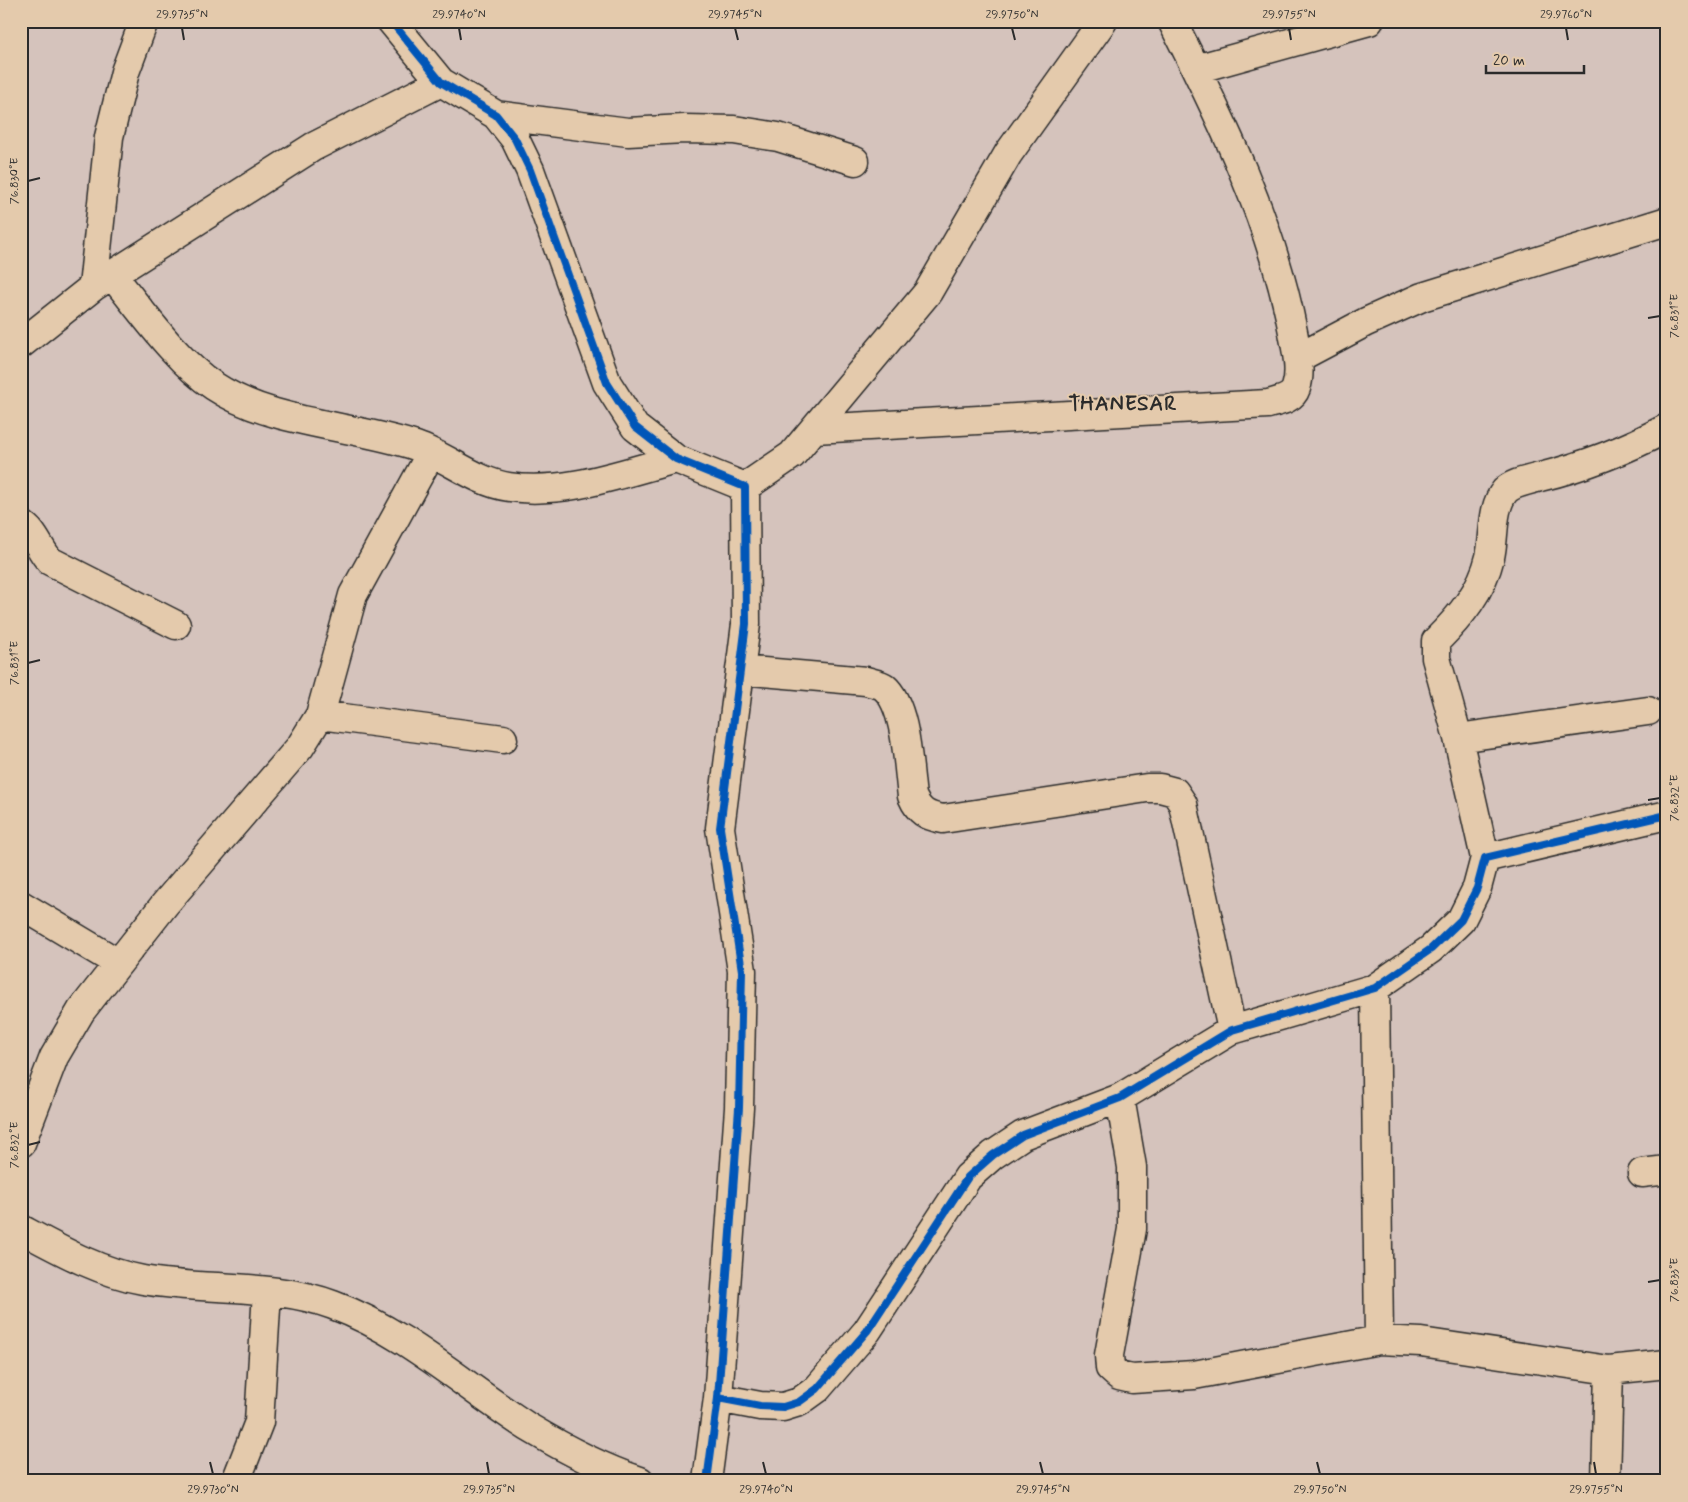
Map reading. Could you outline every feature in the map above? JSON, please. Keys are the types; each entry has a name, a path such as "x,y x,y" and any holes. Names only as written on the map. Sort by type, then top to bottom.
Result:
{"street":[{"path":"144,21 125,72 109,137 102,281 214,386 248,402 297,420 417,446 477,477 508,487 552,488 590,482 676,459"},
{"path":"391,21 441,82 496,115 515,139 530,170 607,382 635,427 676,459 745,487"},
{"path":"745,487 792,455 928,292 1008,154 1103,21"},
{"path":"814,429 1268,404 1287,399 1296,389 1298,358 1288,310 1260,216 1230,139 1172,21"},
{"path":"1196,69 1369,21"},
{"path":"21,344 102,281 313,147 441,82"},
{"path":"496,115 628,132 684,129 734,130 778,137 855,161"},
{"path":"1298,358 1366,322 1422,298 1667,221"},
{"path":"718,1398 760,1406 783,1407 800,1402 817,1390 867,1331 968,1176 992,1154 1023,1135 1120,1098 1232,1030 1375,988 1431,949 1461,920 1477,888 1485,858 1458,738 1436,658 1436,642 1456,622 1483,581 1490,556 1498,503 1506,490 1523,482 1576,468 1613,454 1667,428"},
{"path":"21,1143 54,1057 81,1011 165,904 300,747 320,715 353,594 431,453"},
{"path":"707,1481 718,1398 739,1108 742,971 720,828 746,624 745,487"},
{"path":"21,524 27,528 40,551 50,561 176,624"},
{"path":"740,670 866,681 883,686 893,696 899,710 912,796 917,808 928,817 943,819 1147,788 1160,788 1175,792 1183,804 1232,1030"},
{"path":"1458,738 1648,711"},
{"path":"320,715 503,738"},
{"path":"1485,858 1667,815"},
{"path":"21,905 118,964"},
{"path":"1375,988 1379,1340"},
{"path":"1120,1098 1132,1167 1133,1197 1132,1229 1109,1355 1110,1368 1119,1376 1132,1379 1194,1375 1379,1340 1421,1342 1609,1370 1667,1364"},
{"path":"21,1229 100,1268 142,1280 267,1292 298,1296 332,1304 378,1325 528,1427 584,1458 640,1481"},
{"path":"236,1481 259,1422 264,1376 267,1292"},
{"path":"1606,1481 1609,1370"}],"cycle path":[{"path":"391,21 441,82 496,115 515,139 530,170 607,383 635,427 676,459 745,487 746,624 720,828 742,971 739,1108 718,1398 707,1481"},
{"path":"718,1398 760,1406 783,1407 799,1402 817,1389 867,1331 968,1177 993,1155 1023,1135 1120,1098 1232,1030 1375,988 1431,949 1461,920 1477,888 1485,858 1667,815"}],"district":[{"name":"THANESAR","path":"1123,403"}]}
